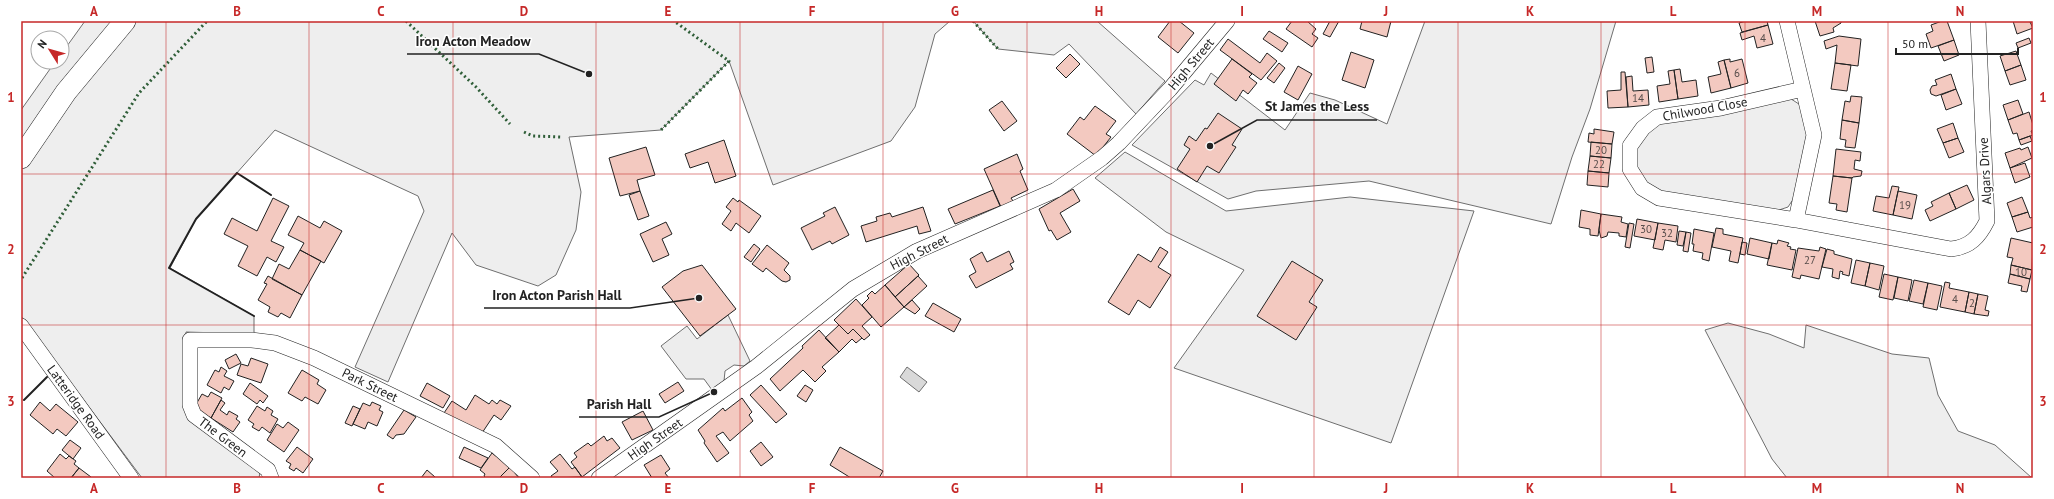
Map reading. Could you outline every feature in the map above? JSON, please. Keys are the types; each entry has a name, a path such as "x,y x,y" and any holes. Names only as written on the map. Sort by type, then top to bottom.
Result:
{"main road":[{"path":"21,158 66,92 125,21"}],"street":[{"name":"High Street","path":"600,478 756,367 853,289 917,251 1056,190 1102,158 1119,143 1170,89 1227,21"},
{"path":"1788,21 1814,135 1796,220"},
{"name":"Algars Drive","path":"1915,241 1952,249 1961,248 1969,244 1980,234 1987,221 1983,31"},
{"name":"Chilwood Close","path":"1803,89 1721,108 1657,117 1643,128 1630,146 1630,169 1642,188 1659,198 1915,241"},
{"name":"Latteridge Road","path":"21,326 131,478"},
{"name":"The Green","path":"190,340 190,405 194,415 268,470 271,478"},
{"name":"Park Street","path":"190,340 252,340 275,343 301,353 496,446 532,478"}],"shaded area":[{"path":"85,21 950,21 935,34 915,107 891,141 773,185 729,61 661,130 569,137 581,192 576,230 556,275 538,286 476,265 452,233 388,382 355,367 424,211 418,196 275,130 196,219 170,268 254,316 254,334 186,332 183,407 260,472 259,478 142,478 21,316 21,110 49,70 70,70 70,42"},
{"path":"973,21 1097,21 1165,81 1136,114 1069,44 1054,55 998,49"},
{"path":"1425,21 1616,21 1590,109 1572,157 1551,224 1369,181 1256,191 1228,199 1132,145 1195,80 1204,85 1211,73 1285,130 1310,93 1335,100 1387,124"},
{"path":"1788,97 1802,106 1807,135 1794,198 1788,207 1776,211 1659,193 1640,179 1633,158 1640,141 1649,129 1668,120"},
{"path":"1125,152 1226,211 1350,197 1474,211 1391,443 1174,368 1244,270 1166,232 1095,178"},
{"path":"728,315 750,361 744,366 734,365 725,371 724,381 712,390 704,379 686,379 661,346 687,326 697,339"},
{"path":"1728,323 1769,334 1804,348 1806,325 1892,354 1929,358 1938,395 1958,431 1995,445 2032,478 1787,478 1772,459 1705,330"},
{"path":"907,367 927,382 919,392 900,377"}],"building":[{"path":"1170,21 1179,21 1194,33 1178,53 1158,37"},
{"path":"1292,21 1307,21 1316,29 1312,34 1318,38 1312,47 1286,29"},
{"path":"1330,21 1339,21 1330,37 1323,34"},
{"path":"1362,21 1391,21 1387,37 1360,29"},
{"path":"1746,21 1767,21 1768,25 1742,32 1739,23"},
{"path":"1815,21 1841,21 1841,23 1833,28 1834,32 1820,36"},
{"path":"1942,21 1947,21 1954,40 1931,48 1926,34 1933,31 1931,25"},
{"path":"2013,21 2032,21 2030,22 2033,28 2017,34"},
{"path":"1768,25 1773,44 1757,48 1754,36 1742,40 1740,33"},
{"path":"1269,31 1288,43 1282,52 1263,39"},
{"path":"1839,36 1861,39 1858,66 1835,63 1837,45 1826,49 1824,41"},
{"path":"2029,38 2031,43 2018,48 2016,43"},
{"path":"1228,39 1260,63 1267,53 1277,61 1261,80 1220,50"},
{"path":"1954,40 1959,55 1944,61 1938,46"},
{"path":"2016,51 2021,65 2005,71 2000,56"},
{"path":"1351,52 1374,60 1365,88 1342,80"},
{"path":"1070,54 1080,64 1066,78 1056,68"},
{"path":"1652,57 1654,72 1647,73 1645,58"},
{"path":"1232,59 1252,74 1249,77 1257,83 1248,94 1243,90 1236,101 1214,84"},
{"path":"1730,59 1730,62 1742,59 1748,83 1731,88 1724,60"},
{"path":"1724,60 1731,88 1711,93 1708,77 1721,74 1718,62"},
{"path":"1279,63 1285,68 1274,83 1267,78"},
{"path":"1835,63 1851,65 1847,91 1831,89"},
{"path":"2021,65 2026,80 2010,85 2005,71"},
{"path":"1298,66 1312,74 1298,100 1284,92"},
{"path":"1680,69 1682,82 1696,80 1698,96 1678,99 1674,70"},
{"path":"1674,70 1678,99 1659,102 1657,86 1670,84 1668,71"},
{"path":"1621,72 1625,72 1628,107 1608,108 1607,91 1621,90"},
{"path":"1951,74 1956,89 1936,96 1931,94 1930,90 1932,86 1937,85 1935,80"},
{"path":"1632,76 1633,91 1648,90 1649,105 1628,107 1626,77"},
{"path":"1956,89 1962,104 1946,110 1941,95"},
{"path":"1851,96 1862,97 1859,123 1842,120 1845,101 1850,102"},
{"path":"2018,100 2023,114 2008,120 2003,105"},
{"path":"1002,101 1017,121 1004,131 989,110"},
{"path":"1095,106 1116,121 1106,134 1111,137 1096,156 1067,134 1080,117 1084,120"},
{"path":"2029,112 2033,125 2033,130 2031,131 2033,135 2019,140 2017,133 2013,134 2008,120"},
{"path":"1218,113 1242,129 1232,145 1236,147 1219,173 1207,166 1197,182 1177,169 1190,149 1184,145 1189,136 1196,141 1205,128 1207,129"},
{"path":"1842,120 1859,123 1855,148 1845,147 1846,140 1840,139"},
{"path":"1953,123 1958,138 1943,143 1937,129"},
{"path":"1594,129 1614,132 1612,144 1588,142 1589,133 1594,134"},
{"path":"2030,136 2032,141 2021,145 2019,140"},
{"path":"1958,138 1964,152 1949,158 1943,143"},
{"path":"724,140 736,176 715,183 708,162 690,168 685,154"},
{"path":"1591,142 1612,144 1611,158 1590,156"},
{"path":"646,147 655,175 637,180 640,191 620,196 609,158"},
{"path":"2028,147 2032,158 2010,168 2005,153"},
{"path":"1836,149 1861,152 1860,161 1855,160 1854,169 1862,171 1861,176 1852,178 1833,176"},
{"path":"1017,154 1023,169 1020,171 1028,190 1011,198 1013,201 1001,207 984,169"},
{"path":"1590,156 1611,158 1609,173 1588,171"},
{"path":"2025,163 2030,177 2015,183 2010,168"},
{"path":"1588,171 1609,173 1608,187 1587,185"},
{"path":"1833,176 1852,178 1847,212 1836,210 1837,204 1829,203"},
{"path":"1967,185 1974,200 1956,209 1949,193"},
{"path":"1892,186 1899,187 1893,215 1873,211 1876,196 1889,198"},
{"path":"1073,189 1080,201 1060,213 1071,232 1057,240 1051,230 1049,231 1039,209"},
{"path":"993,190 1000,206 955,224 948,209"},
{"path":"640,191 649,216 638,220 629,195"},
{"path":"1898,191 1917,195 1912,219 1893,215"},
{"path":"1949,193 1956,209 1930,221 1925,210 1933,206 1931,202"},
{"path":"2022,197 2028,212 2012,217 2007,203"},
{"path":"273,198 289,206 271,241 284,247 276,262 267,257 257,276 238,266 248,246 224,234 232,218 257,231"},
{"path":"733,198 738,202 739,200 761,216 749,233 736,223 731,231 722,224 731,211 726,207"},
{"path":"835,207 849,235 832,244 830,241 812,250 801,228 825,216 823,213"},
{"path":"923,207 931,231 919,234 917,226 866,242 861,226 877,221 876,217 890,213 892,217"},
{"path":"1581,210 1601,214 1598,236 1590,235 1590,229 1579,227"},
{"path":"2028,212 2030,218 2033,217 2033,227 2017,232 2012,217"},
{"path":"1601,214 1622,217 1621,222 1628,224 1626,237 1619,236 1619,233 1608,232 1607,236 1601,238 1599,230"},
{"path":"298,216 320,228 324,221 342,231 324,263 300,250 304,243 288,235"},
{"path":"1637,219 1658,223 1655,240 1634,236"},
{"path":"666,222 672,234 662,239 669,255 653,262 640,234"},
{"path":"1629,223 1634,224 1630,248 1625,247"},
{"path":"1658,223 1678,226 1676,242 1665,240 1663,250 1653,248"},
{"path":"1716,228 1723,229 1723,234 1743,238 1738,263 1729,261 1731,251 1712,247"},
{"path":"1694,229 1714,233 1709,261 1702,259 1703,253 1693,251 1694,244 1692,244"},
{"path":"1679,231 1686,232 1683,246 1677,245"},
{"path":"1686,232 1691,233 1688,252 1683,251"},
{"path":"1750,238 1772,243 1769,259 1747,254"},
{"path":"2011,238 2033,243 2032,270 2011,265 2013,258 2007,257"},
{"path":"1778,240 1789,243 1787,246 1791,247 1790,249 1796,250 1792,270 1767,265 1772,243 1777,244"},
{"path":"1742,242 1747,243 1745,255 1740,254"},
{"path":"754,244 760,249 751,262 744,257"},
{"path":"767,245 789,263 784,270 790,276 790,280 786,282 782,281 766,268 763,272 752,264"},
{"path":"1160,247 1168,252 1158,267 1171,275 1150,308 1138,300 1129,315 1108,302 1138,254 1151,262"},
{"path":"1820,247 1826,249 1819,279 1801,275 1800,279 1792,277 1798,248 1819,251"},
{"path":"1827,249 1834,251 1834,254 1852,259 1849,276 1842,274 1843,272 1840,271 1839,279 1832,277 1833,269 1822,267"},
{"path":"300,250 321,261 302,295 272,279 279,264 289,269"},
{"path":"1009,251 1014,262 1010,264 1013,269 976,288 969,276 976,272 970,259 982,252 987,262"},
{"path":"1856,260 1870,263 1865,286 1851,283"},
{"path":"1292,261 1323,280 1309,302 1317,307 1296,340 1257,316"},
{"path":"1870,263 1884,266 1879,290 1865,286"},
{"path":"909,264 919,275 895,297 885,285"},
{"path":"702,265 736,309 700,336 662,287 683,271"},
{"path":"2011,265 2032,270 2030,279 2010,274"},
{"path":"1884,274 1898,277 1893,300 1879,297"},
{"path":"2010,274 2030,279 2027,292 2021,291 2022,286 2008,283"},
{"path":"268,276 302,295 290,318 281,313 278,317 268,312 270,307 258,300 267,284 264,283"},
{"path":"918,276 927,286 904,307 895,297"},
{"path":"1898,277 1912,280 1908,301 1894,298"},
{"path":"1914,280 1928,283 1923,304 1909,301"},
{"path":"1945,282 1950,283 1949,288 1969,292 1965,312 1940,307"},
{"path":"1928,283 1942,286 1937,310 1923,307"},
{"path":"885,285 904,307 881,327 862,305 869,298 867,296 872,291 875,294"},
{"path":"1969,292 1978,294 1974,314 1965,312"},
{"path":"1978,294 1988,296 1985,310 1989,311 1988,316 1974,314"},
{"path":"856,299 872,317 862,326 870,335 864,340 853,329 848,334 834,320"},
{"path":"912,300 920,309 915,314 904,307"},
{"path":"933,303 961,319 954,332 925,316"},
{"path":"839,325 848,334 853,329 862,338 856,343 852,339 839,352 825,338"},
{"path":"819,330 839,352 822,367 826,371 815,382 803,370 780,391 770,379 803,348 802,346"},
{"path":"236,354 241,363 229,369 225,360"},
{"path":"251,358 268,364 261,383 237,375 241,364 248,366"},
{"path":"221,367 227,371 224,376 234,381 229,390 224,387 221,393 207,385 215,370 219,372"},
{"path":"302,370 319,380 317,384 326,390 318,404 305,397 302,401 288,393"},
{"path":"678,382 684,391 665,403 659,394"},
{"path":"250,383 268,396 263,403 260,400 257,404 243,394"},
{"path":"427,383 450,396 443,408 420,396"},
{"path":"761,385 787,414 776,423 750,395"},
{"path":"805,385 813,390 806,402 797,396"},
{"path":"211,392 222,398 211,418 194,408 202,394 208,397"},
{"path":"475,395 489,404 492,400 497,404 500,400 511,406 501,420 494,415 480,436 442,416 452,401 466,410"},
{"path":"742,398 752,412 749,415 753,421 730,441 723,432 716,436 729,453 717,462 704,443 705,441 698,430 723,408 725,411"},
{"path":"221,400 225,403 220,410 227,415 229,411 238,416 236,419 240,422 233,432 211,418"},
{"path":"40,402 50,411 56,404 78,422 66,436 57,429 53,434 30,415"},
{"path":"372,402 381,406 379,410 383,412 377,426 368,422 365,429 353,424 363,403 370,406"},
{"path":"257,406 265,411 267,407 273,411 271,415 278,419 270,433 262,427 259,431 252,427 254,424 248,420"},
{"path":"353,406 360,409 352,426 345,423"},
{"path":"404,410 416,417 404,434 396,435 393,439 387,435"},
{"path":"643,411 653,430 632,440 622,422"},
{"path":"288,422 299,430 284,452 267,440 277,424 283,428"},
{"path":"604,436 607,441 612,438 620,448 582,477 571,462 577,457 574,453 588,443 591,446"},
{"path":"70,440 81,448 73,459 62,450"},
{"path":"761,442 773,457 761,466 750,451"},
{"path":"297,447 313,459 303,473 296,468 294,471 289,468 291,464 286,461"},
{"path":"464,447 488,458 481,468 459,458"},
{"path":"840,447 883,471 879,478 851,478 830,465"},
{"path":"492,453 510,467 499,478 486,478 484,476 485,474 480,470"},
{"path":"60,454 66,459 69,456 76,461 74,464 79,468 71,478 55,478 47,471"},
{"path":"560,454 572,469 575,467 582,477 552,478 551,476 558,471 550,462"},
{"path":"661,455 670,469 665,473 669,478 652,478 644,465"},
{"path":"510,467 519,478 499,478"},
{"path":"79,468 91,477 91,478 71,478"},
{"path":"427,470 435,477 434,478 421,478"}],"hedge":[{"path":"22,278 139,93 207,21"},
{"path":"406,21 476,87 510,124"},
{"path":"661,130 729,61 674,21"},
{"path":"973,21 998,49"},
{"path":"524,132 533,136 561,137"}],"wall":[{"path":"254,316 169,268 196,219 237,173 271,195"},
{"path":"24,400 47,377"}],"place":[{"name":"Iron Acton Meadow","path":"589,74"},
{"name":"St James the Less","path":"1210,146"},
{"name":"Iron Acton Parish Hall","path":"699,298"},
{"name":"Parish Hall","path":"714,392"}]}
